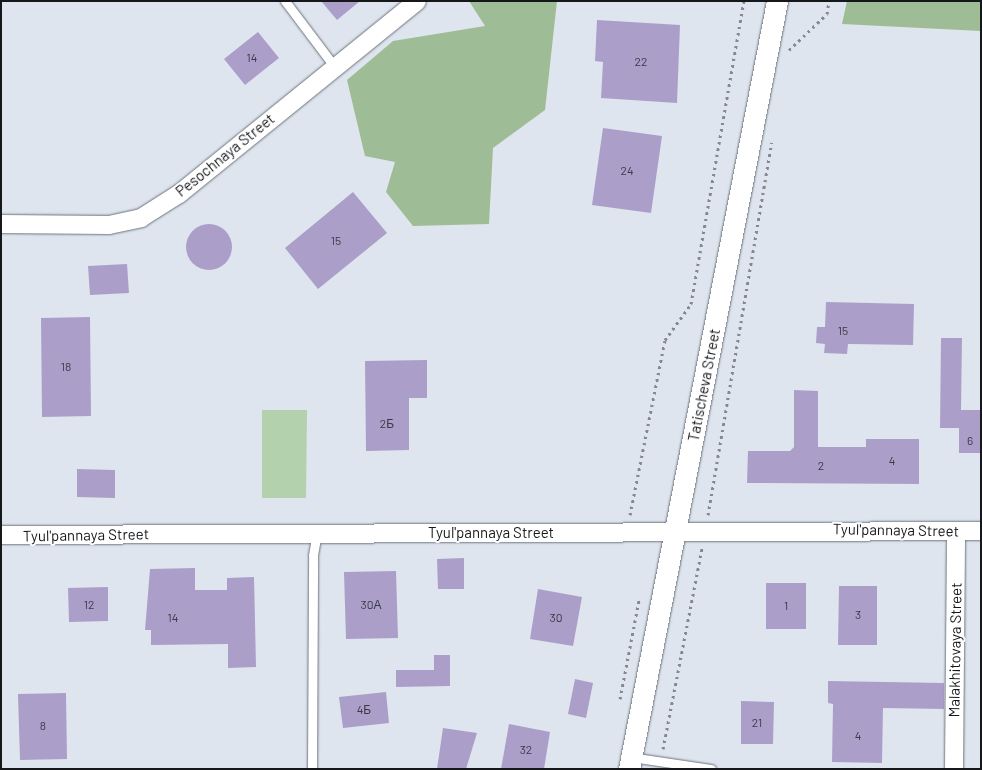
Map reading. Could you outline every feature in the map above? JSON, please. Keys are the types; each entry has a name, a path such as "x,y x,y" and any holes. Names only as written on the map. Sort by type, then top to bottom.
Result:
{"street":[{"name":"Pesochnaya Street","path":"1,224 110,225 141,218 179,194 334,66 417,1"},
{"name":"Tatischeva Street","path":"630,763 777,1"},
{"name":"Tyul'pannaya Street","path":"1,535 317,532 627,533 676,532 705,529 981,531"},
{"name":"Malakhitovaya Street","path":"954,769 956,531"}],"lane":[{"path":"285,1 334,66"},
{"path":"312,769 313,555 317,532"},
{"path":"630,763 661,762 710,769"}],"path":[{"path":"627,533 665,340 691,304 744,1"},
{"path":"788,58 790,48 827,14 830,1"},
{"path":"661,762 705,529 774,134"},
{"path":"620,704 621,677 640,597"}],"green space":[{"path":"469,1 557,1 545,110 493,148 489,224 413,226 386,192 395,162 365,156 347,80 393,41 485,26"},
{"path":"847,1 981,1 981,31 842,24"},
{"path":"262,410 307,410 306,498 262,498"}],"building":[{"path":"321,1 360,1 337,20"},
{"path":"597,20 680,25 677,103 601,98 603,62 595,61"},
{"path":"258,32 279,58 245,85 224,59"},
{"path":"603,128 662,136 651,213 592,205"},
{"path":"353,192 387,233 318,289 285,248"},
{"path":"214,224 218,225 228,234 231,238 231,256 222,266 214,270 204,270 196,266 187,256 186,242 190,234 200,225"},
{"path":"127,264 129,293 90,295 88,266"},
{"path":"826,302 914,304 913,345 848,344 847,354 824,353 825,344 816,343 817,327 825,327"},
{"path":"90,317 91,416 42,417 41,318"},
{"path":"941,338 962,338 961,410 981,410 981,453 959,453 959,428 940,428"},
{"path":"427,360 427,398 409,398 409,450 366,451 365,361"},
{"path":"794,390 818,391 818,447 866,447 866,439 919,439 919,484 747,483 748,451 790,451 794,447"},
{"path":"77,469 115,470 115,498 77,497"},
{"path":"464,558 464,589 438,589 437,559"},
{"path":"195,568 195,590 227,590 227,578 254,577 256,667 228,668 228,644 151,645 151,630 145,630 150,569"},
{"path":"396,571 398,638 346,639 344,572"},
{"path":"766,583 806,583 806,629 766,629"},
{"path":"839,586 877,586 877,645 838,645"},
{"path":"108,587 108,621 69,622 68,588"},
{"path":"538,589 582,597 573,646 530,639"},
{"path":"434,655 450,655 450,686 396,687 396,670 434,670"},
{"path":"575,679 593,683 586,718 568,714"},
{"path":"828,681 944,683 944,709 883,708 882,763 832,762 833,704 828,703"},
{"path":"386,692 389,723 343,728 339,697"},
{"path":"66,693 67,759 20,760 18,694"},
{"path":"741,701 774,702 773,744 741,744"},
{"path":"509,724 550,732 544,769 501,769"},
{"path":"443,728 477,733 466,769 437,769"}]}
